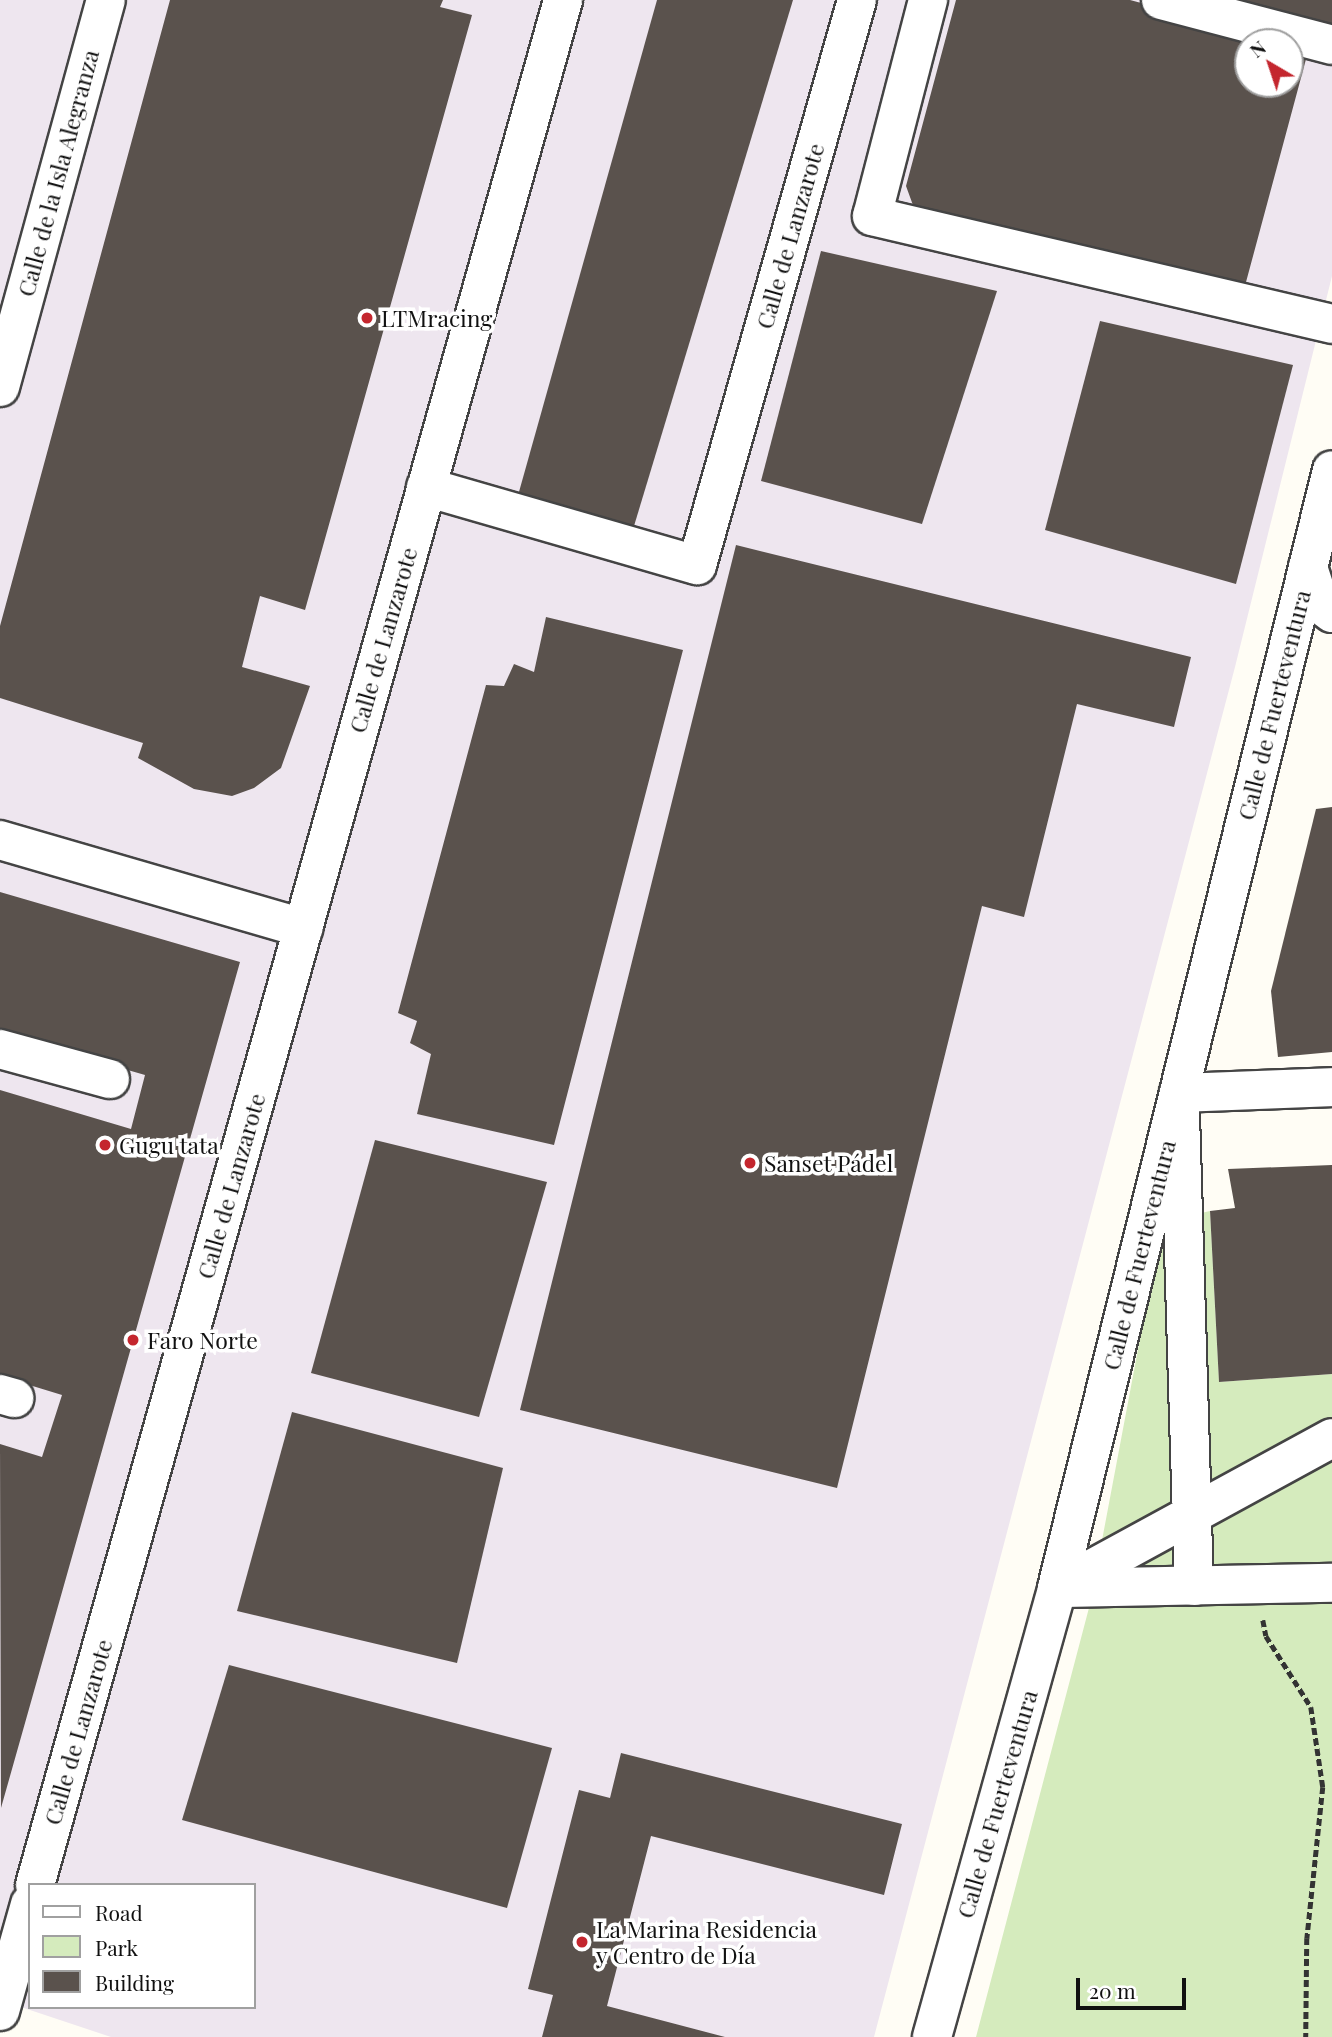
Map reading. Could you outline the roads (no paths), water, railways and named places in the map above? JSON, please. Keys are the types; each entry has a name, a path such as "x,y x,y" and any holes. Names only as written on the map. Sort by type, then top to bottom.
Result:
{"street":[{"name":"Calle de la Isla Alegranza","path":"0,387 106,0"},
{"name":"Calle de Lanzarote","path":"36,1883 563,0"},
{"name":"Calle de Lanzarote","path":"426,487 697,565 857,0"},
{"path":"928,0 872,216 1332,324"},
{"path":"1161,0 1332,45"},
{"name":"Calle de Fuerteventura","path":"932,2037 1057,1588 1332,470"},
{"path":"1308,567 1320,604 1332,613"},
{"path":"0,840 303,928"},
{"path":"0,1049 110,1079"},
{"path":"1194,1586 1179,1093 1332,1087"},
{"path":"1057,1588 1332,1438"},
{"path":"1057,1588 1332,1583"},
{"path":"0,2011 9,1946 28,1908"}],"place":[{"name":"LTMracing","path":"367,318"},
{"name":"Gugu tata","path":"105,1145"},
{"name":"Sanset Pádel","path":"750,1163"},
{"name":"Faro Norte","path":"133,1340"},
{"name":"La Marina Residencia y Centro de Día","path":"582,1942"}]}
